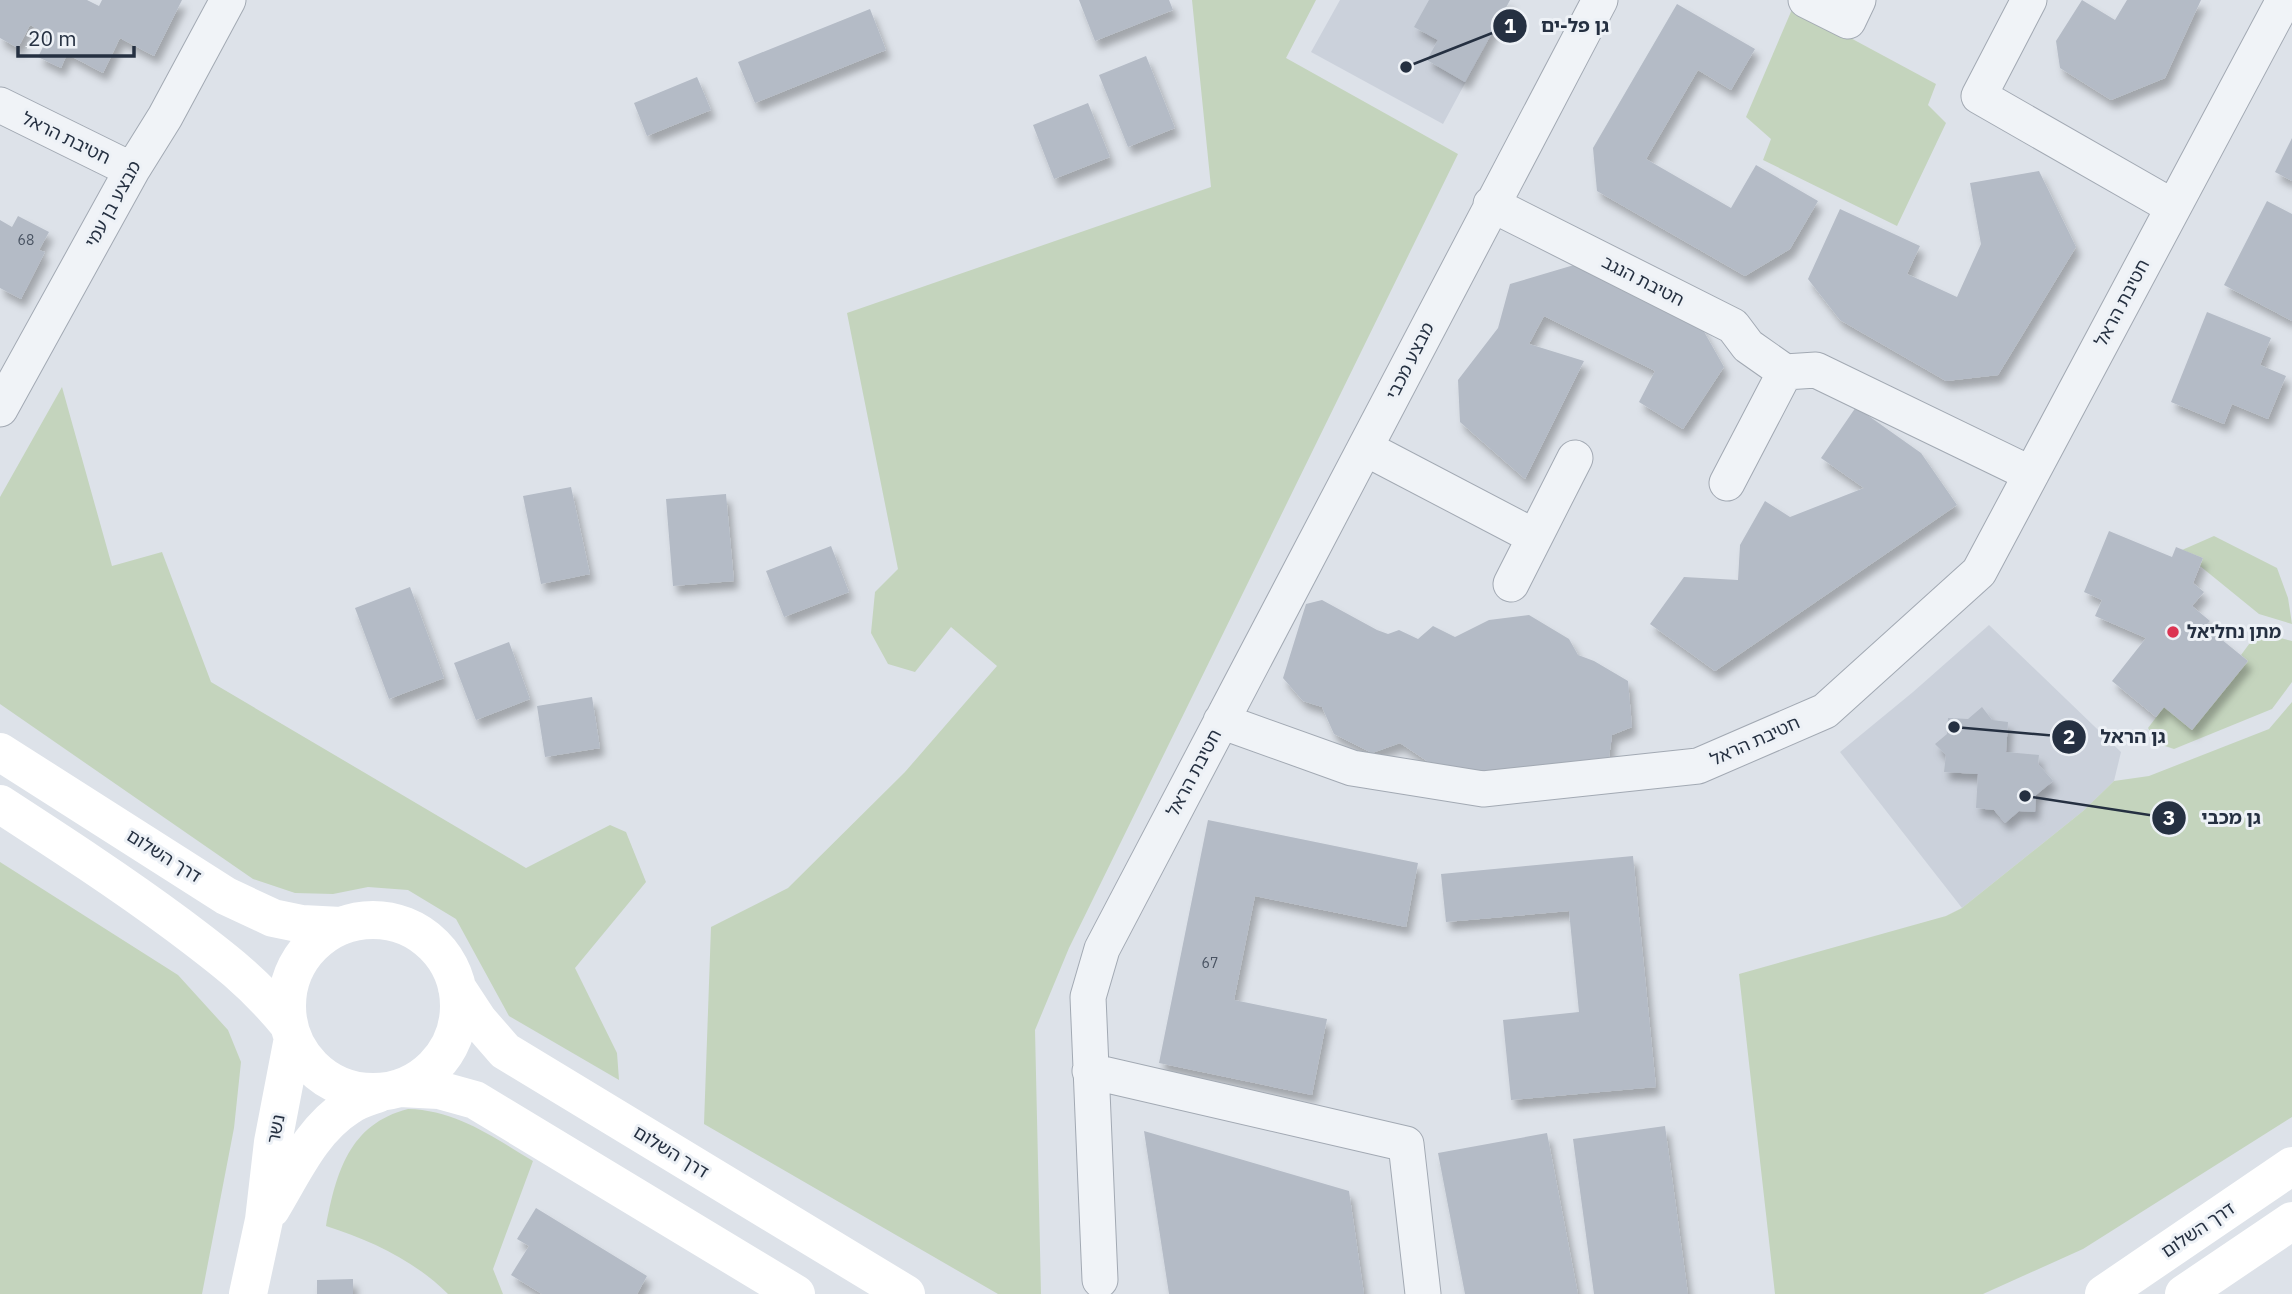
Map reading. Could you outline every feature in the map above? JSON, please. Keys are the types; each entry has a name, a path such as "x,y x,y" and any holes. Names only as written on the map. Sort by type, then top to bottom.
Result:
{"street":[{"name":"מבצע בן עמי","path":"0,409 229,0"},
{"name":"מבצע מכבי","path":"1221,721 1600,0"},
{"path":"1806,0 1848,22 1858,0"},
{"path":"2029,0 1979,96 2173,207"},
{"name":"חטיבת הראל","path":"1100,1280 1088,997 1101,949 1221,721 1352,768 1483,789 1698,766 1825,710 1979,572 2284,0"},
{"name":"חטיבת הראל","path":"0,105 132,170"},
{"name":"חטיבת הנגב","path":"1491,204 1733,326 1748,346 1785,372"},
{"path":"1727,483 1785,372 1816,370 2031,474"},
{"path":"1365,448 1535,537"},
{"path":"1511,584 1575,458"},
{"name":"דרך השלום","path":"0,752 226,895 273,918 302,925 341,926"},
{"path":"0,804 128,887 236,969 264,994 308,1062 328,1080 352,1090 439,1090 475,1100 796,1294"},
{"path":"291,1032 287,998 293,973 308,950 328,933 354,922 381,920 418,933 447,961 457,988 457,1027 447,1052 429,1072 418,1080 389,1090"},
{"name":"דרך השלום","path":"457,988 478,1020 505,1051 905,1294"},
{"name":"נשר","path":"248,1294 264,1220 273,1142 291,1032"},
{"path":"1090,1071 1406,1144 1423,1294"},
{"name":"נשר","path":"264,1220 320,1130 350,1105 389,1090"},
{"name":"דרך השלום","path":"2104,1294 2292,1166"},
{"path":"2184,1294 2292,1221"}],"shaded area":[{"path":"1340,0 1510,0 1443,124 1311,52"},
{"path":"1989,625 2121,752 2114,781 2083,811 1962,908 1840,752"}],"green space":[{"path":"1192,0 1316,0 1286,58 1458,154 1069,948 1035,1030 1041,1294 998,1294 704,1124 711,927 788,888 905,772 997,666 951,627 915,672 888,664 871,633 875,592 898,569 847,313 1211,187"},
{"path":"1793,7 1936,84 1928,105 1946,123 1897,226 1763,160 1771,139 1746,117"},
{"path":"62,387 112,566 162,552 211,682 526,868 610,825 626,832 646,882 575,968 617,1053 619,1080 509,1016 456,919 408,890 368,887 333,894 295,893 253,879 0,704 0,497"},
{"path":"2214,536 2277,568 2288,598 2292,624 2259,614 2200,566 2203,558 2182,550"},
{"path":"2258,632 2292,641 2292,682 2272,709 2174,749 2159,744 2148,728 2164,707 2192,730 2248,661 2241,655"},
{"path":"2292,702 2292,1117 2083,1249 1983,1294 1775,1294 1739,974 1946,916 1962,908 2083,811 2114,781 2149,776 2269,729"},
{"path":"0,862 178,975 228,1030 241,1062 234,1128 202,1294 0,1294"},
{"path":"408,1109 442,1114 474,1126 533,1161 493,1269 503,1294 448,1294 421,1271 391,1252 326,1226 335,1187 349,1153 372,1126 388,1116"}],"building":[{"path":"0,0 87,0 99,6 102,0 182,0 154,56 120,38 103,73 67,54 61,68 38,57 49,35 30,25 18,48 0,38"},
{"path":"1079,0 1169,0 1173,10 1095,41"},
{"path":"1429,0 1510,0 1465,82 1427,60 1438,40 1414,27"},
{"path":"2082,0 2115,20 2127,0 2201,0 2165,78 2111,100 2060,68 2056,41"},
{"path":"1677,4 1755,49 1731,90 1698,70 1646,159 1731,208 1756,165 1818,201 1790,249 1745,276 1597,191 1593,148"},
{"path":"870,9 886,50 755,103 738,62"},
{"path":"1146,56 1175,128 1128,147 1099,75"},
{"path":"697,77 711,110 647,136 634,103"},
{"path":"1088,103 1110,157 1054,179 1033,125"},
{"path":"2292,138 2292,181 2275,172"},
{"path":"2039,171 2076,247 1998,375 1946,381 1840,320 1808,279 1840,209 1920,246 1907,274 1957,297 1981,244 1970,183"},
{"path":"2267,201 2292,214 2292,321 2224,285"},
{"path":"18,216 49,232 39,250 45,252 21,299 0,288 0,220 12,227"},
{"path":"1574,265 1698,321 1724,367 1683,429 1639,402 1655,371 1544,316 1529,344 1584,361 1525,479 1460,422 1458,380 1498,328 1510,284"},
{"path":"2207,312 2271,338 2260,365 2286,376 2268,419 2232,404 2224,424 2171,402"},
{"path":"1856,407 1921,453 1957,505 1715,671 1650,624 1684,577 1738,580 1740,545 1765,501 1790,517 1864,488 1821,458"},
{"path":"571,487 590,574 541,584 523,496"},
{"path":"726,494 734,581 673,586 666,499"},
{"name":"מתן נחליאל","path":"2109,531 2172,557 2176,547 2203,558 2193,583 2204,592 2192,606 2210,621 2205,626 2248,661 2192,730 2164,707 2156,717 2112,681 2146,638 2095,616 2102,600 2084,592"},
{"path":"831,546 849,592 784,617 766,571"},
{"path":"410,587 444,678 389,699 355,608"},
{"path":"1322,600 1377,630 1388,634 1399,630 1418,639 1433,626 1455,637 1489,620 1529,615 1569,639 1578,655 1628,681 1632,727 1612,735 1609,758 1448,775 1400,743 1372,753 1334,734 1322,707 1303,701 1283,678 1306,604"},
{"path":"509,642 530,699 476,720 454,663"},
{"path":"592,697 600,748 545,757 537,706"},
{"path":"1982,707 1992,720 2008,722 2006,752 2039,755 2038,764 2053,781 2036,795 2035,812 2019,811 2005,823 1994,810 1976,808 1978,774 1944,772 1946,755 1935,744 1947,734 1948,718 1968,719"},
{"path":"1208,820 1418,863 1406,927 1255,896 1234,1000 1327,1019 1312,1095 1159,1063"},
{"path":"1633,856 1656,1087 1511,1100 1503,1020 1579,1012 1569,911 1446,922 1441,874"},
{"path":"1665,1126 1688,1294 1594,1294 1573,1139"},
{"path":"1144,1131 1349,1191 1364,1294 1169,1294"},
{"path":"1547,1133 1578,1294 1465,1294 1438,1153"},
{"path":"536,1208 647,1276 637,1294 542,1294 511,1275 529,1246 517,1239"},
{"path":"353,1279 353,1294 317,1294 317,1280"}],"place":[{"name":"גן פל-ים","path":"1406,67"},
{"name":"מתן נחליאל","path":"2173,632"},
{"name":"גן הראל","path":"1954,727"},
{"name":"גן מכבי","path":"2025,796"}]}
